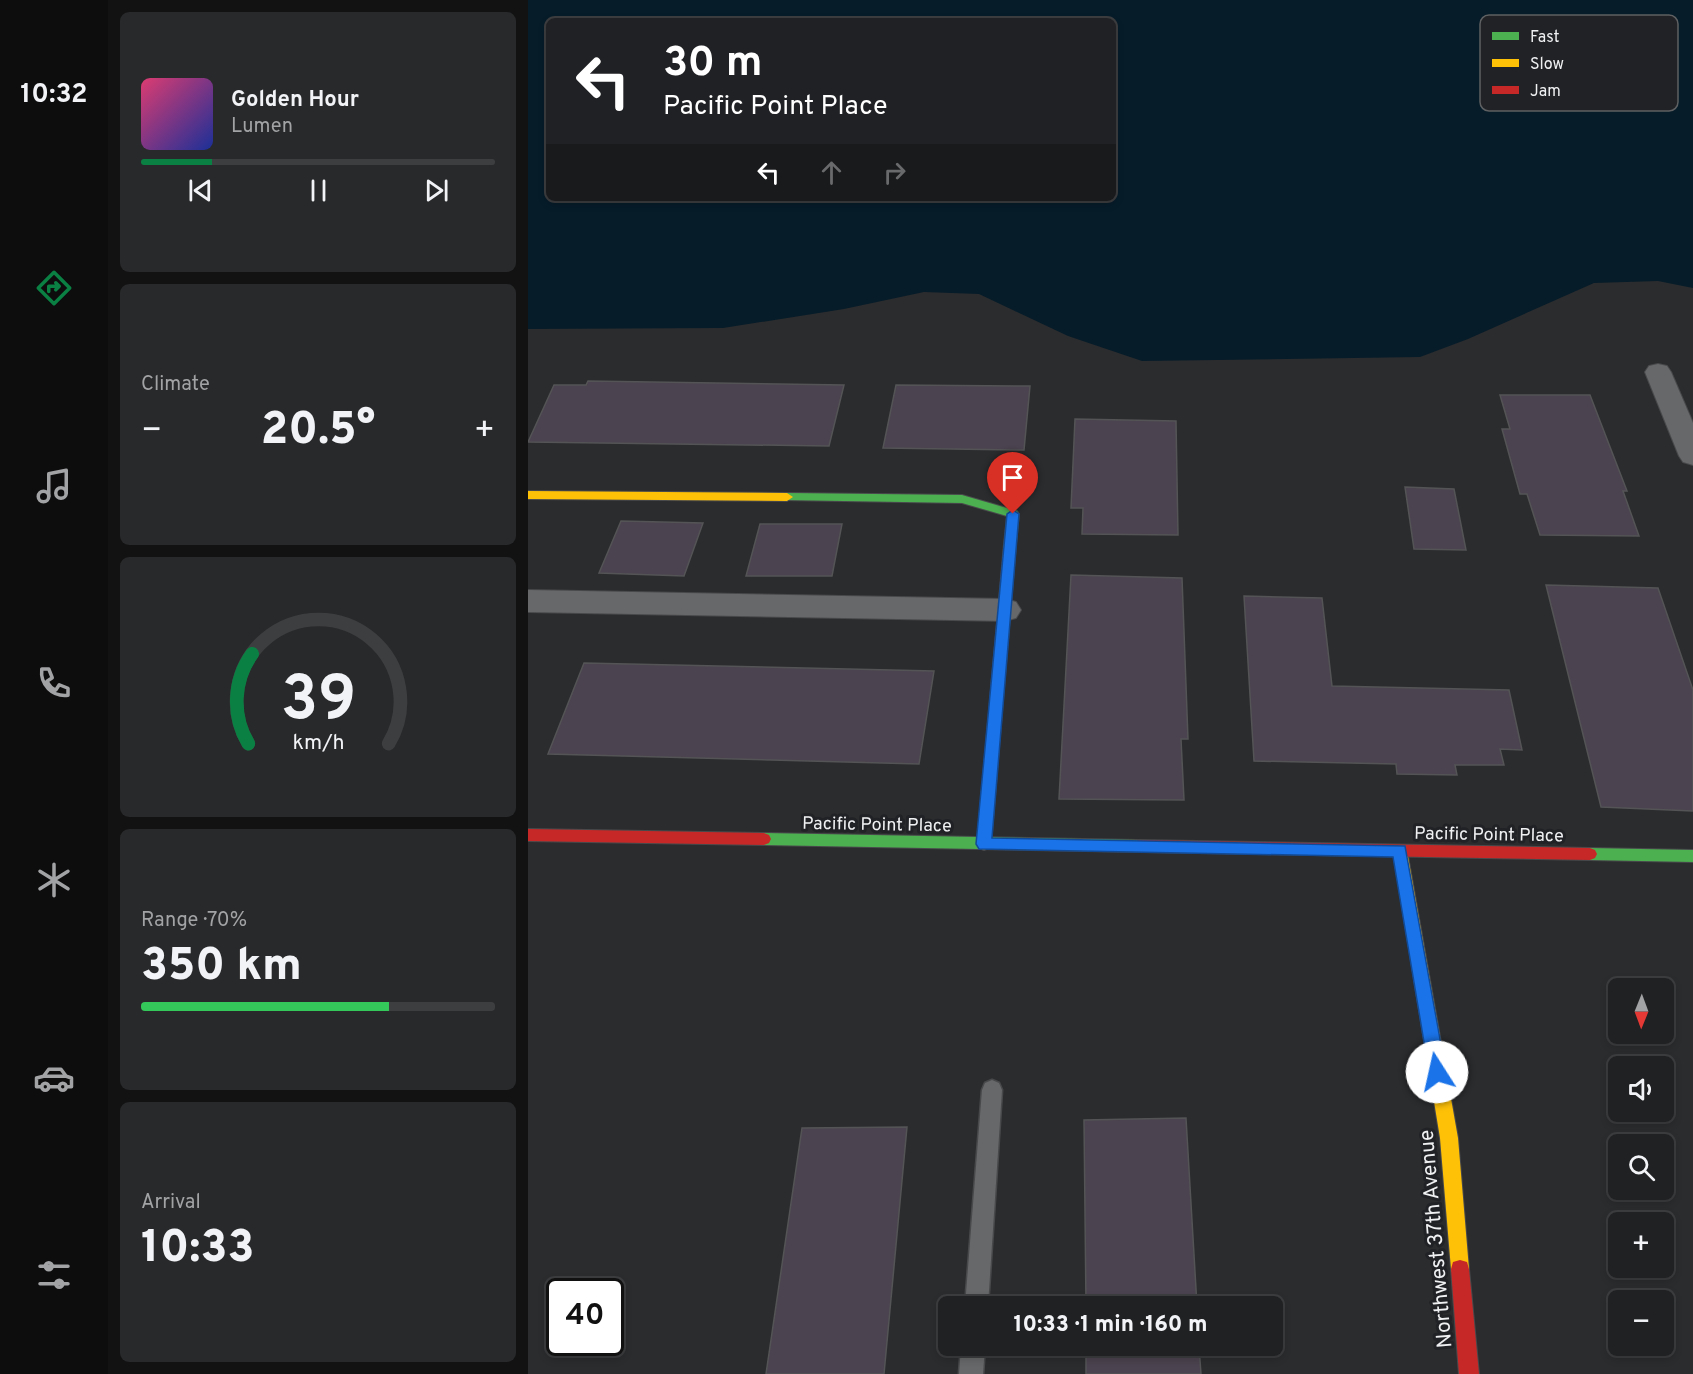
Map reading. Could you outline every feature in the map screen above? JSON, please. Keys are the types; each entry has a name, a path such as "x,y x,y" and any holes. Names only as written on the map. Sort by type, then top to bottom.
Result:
{"street":[{"path":"1658,372 1693,456"},
{"path":"528,495 962,500 1013,514 984,844"},
{"path":"528,601 1005,610"},
{"name":"Pacific Point Place","path":"528,834 1693,856"},
{"name":"Northwest 37th Avenue","path":"1400,851 1449,1138 1469,1374"}],"lane":[{"path":"977,1296 992,1090"},
{"path":"971,1374 973,1356"}],"water":[{"path":"528,0 1693,0 1693,288 1658,281 1594,283 1468,339 1420,357 1142,361 1068,336 979,294 924,292 844,309 723,328 528,329"}],"building":[{"path":"588,381 844,385 829,446 528,442 554,385 586,385"},
{"path":"896,385 1030,386 1024,450 883,448"},
{"path":"1500,395 1590,395 1627,491 1623,491 1639,536 1540,535 1527,494 1520,494 1502,429 1510,429"},
{"path":"1075,419 1176,421 1178,535 1082,534 1083,508 1071,508"},
{"path":"1405,487 1454,489 1466,550 1414,549"},
{"path":"621,521 703,523 684,576 599,573"},
{"path":"760,524 842,524 832,576 746,576"},
{"path":"1071,575 1182,578 1188,739 1181,739 1184,800 1059,799"},
{"path":"1546,585 1658,588 1693,690 1693,811 1601,807"},
{"path":"1244,596 1322,598 1332,686 1509,690 1522,750 1500,749 1504,765 1455,765 1457,775 1397,774 1396,764 1254,761"},
{"path":"584,663 934,671 919,764 548,754"},
{"path":"1186,1118 1196,1296 1086,1296 1084,1120"},
{"path":"907,1127 884,1374 766,1374 802,1128"},
{"path":"1086,1356 1200,1356 1201,1374 1086,1374"}],"traffic: fast":[{"path":"787,497 962,499 1013,514 1010,544"},
{"path":"764,839 1138,846"},
{"path":"1590,854 1693,856"}],"traffic: slow":[{"path":"528,495 787,497"},
{"path":"984,844 1010,544"},
{"path":"1400,851 1449,1138 1460,1269"}],"traffic: jam":[{"path":"528,835 764,839"},
{"path":"1138,846 1590,854"},
{"path":"1460,1269 1469,1374"}],"route":[{"path":"1013,514 984,844 1400,851 1437,1072"}]}
